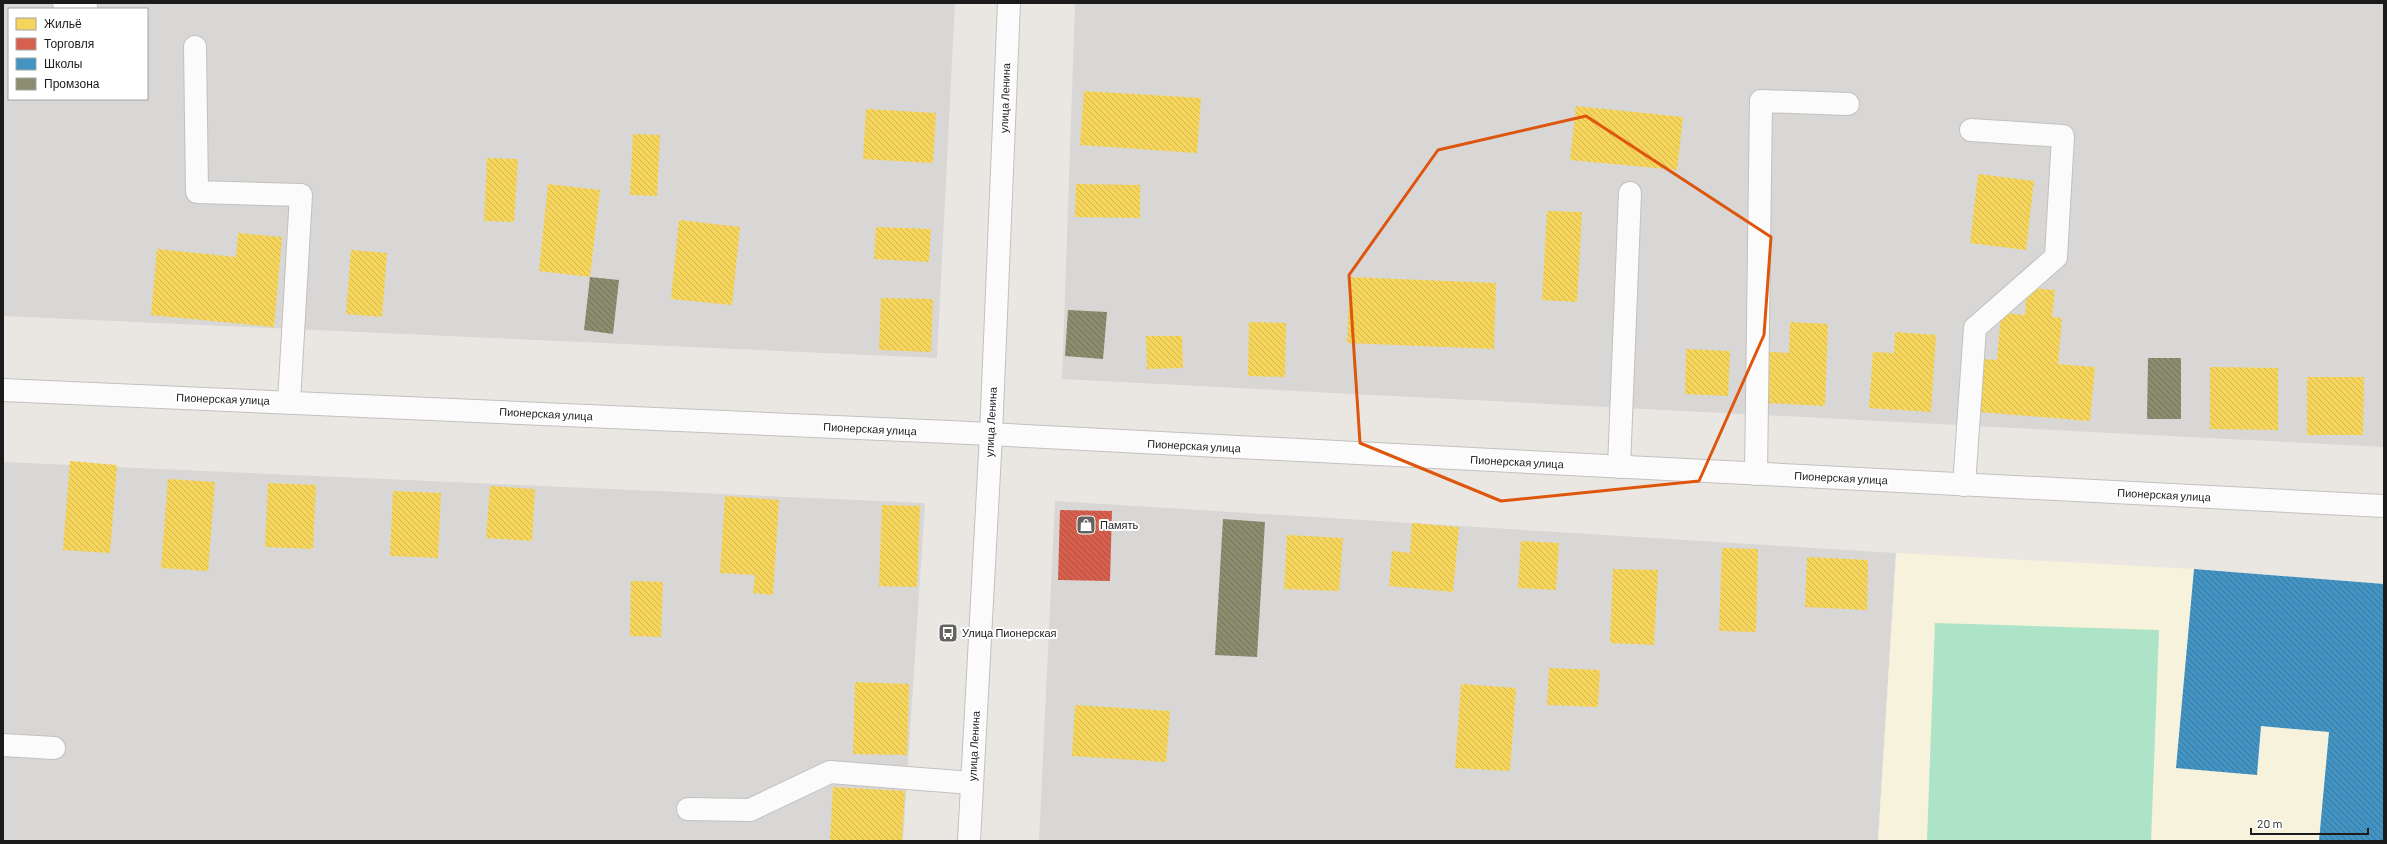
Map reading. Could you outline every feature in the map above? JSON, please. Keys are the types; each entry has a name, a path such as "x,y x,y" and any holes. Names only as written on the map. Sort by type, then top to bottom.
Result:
{"street":[{"path":"64,3 86,6"},
{"name":"улица Ленина","path":"969,841 991,435 1009,3"},
{"path":"195,47 197,192 301,195 289,402"},
{"path":"1756,474 1761,101 1848,104"},
{"path":"1964,485 1975,328 2056,257 2063,136 1971,130"},
{"path":"1619,467 1630,194"},
{"name":"Пионерская улица","path":"3,390 991,435 2384,506"},
{"path":"3,745 54,748"},
{"path":"688,809 750,810 830,772 972,783"}],"highlighted area":[{"path":"1586,116 1771,237 1764,335 1699,481 1501,501 1360,443 1349,275 1438,150"}],"shaded area":[{"path":"3,3 955,3 937,358 3,316"},
{"path":"1075,3 2384,3 2384,447 1062,379"},
{"path":"3,462 925,503 903,841 3,841"},
{"path":"1055,501 1896,553 1878,841 1039,841"},
{"path":"1896,553 2194,569 2384,584 2384,841 1878,841"}],"green space":[{"path":"1935,623 2159,630 2151,841 1927,841"}],"building: Жильё":[{"path":"1084,91 1201,98 1197,153 1080,145"},
{"path":"1576,106 1683,117 1677,170 1570,160"},
{"path":"866,109 936,113 933,163 863,159"},
{"path":"633,134 660,135 657,196 630,195"},
{"path":"487,158 518,159 514,222 484,221"},
{"path":"1978,174 2034,181 2026,250 1970,243"},
{"path":"548,184 600,190 590,277 539,271"},
{"path":"1076,184 1140,185 1140,218 1075,217"},
{"path":"1547,211 1582,212 1577,302 1542,300"},
{"path":"679,220 740,227 732,305 671,299"},
{"path":"876,227 931,229 929,262 874,259"},
{"path":"238,233 282,237 274,327 151,315 157,249 236,257"},
{"path":"351,250 387,253 382,317 346,314"},
{"path":"1350,277 1496,283 1494,349 1347,343"},
{"path":"2027,288 2055,290 2052,317 2062,318 2058,364 2095,367 2090,421 1979,412 1983,359 1997,360 2001,313 2025,315"},
{"path":"881,298 933,299 931,352 879,350"},
{"path":"1249,322 1286,323 1285,377 1248,376"},
{"path":"1790,322 1828,324 1825,406 1767,403 1769,352 1789,353"},
{"path":"1895,332 1936,335 1931,412 1869,408 1873,352 1894,353"},
{"path":"1146,336 1182,336 1183,368 1147,369"},
{"path":"1686,349 1730,351 1728,396 1685,394"},
{"path":"2210,367 2278,368 2278,430 2210,429"},
{"path":"2307,377 2364,377 2363,435 2307,435"},
{"path":"70,461 117,465 110,553 63,550"},
{"path":"168,479 215,482 208,571 161,568"},
{"path":"268,483 316,485 313,549 265,547"},
{"path":"490,486 535,489 532,541 486,538"},
{"path":"393,491 441,493 438,558 390,556"},
{"path":"725,496 779,500 773,595 753,593 755,575 720,573"},
{"path":"882,505 920,506 917,587 879,586"},
{"path":"1412,523 1459,527 1453,592 1389,586 1392,551 1410,553"},
{"path":"1287,535 1343,538 1339,591 1284,589"},
{"path":"1521,541 1559,543 1556,590 1518,588"},
{"path":"1722,548 1758,549 1756,632 1719,631"},
{"path":"1807,557 1868,560 1867,610 1805,607"},
{"path":"1613,569 1658,570 1654,645 1610,643"},
{"path":"631,581 663,582 661,637 630,636"},
{"path":"1549,668 1600,670 1598,707 1547,705"},
{"path":"855,682 909,684 907,755 853,754"},
{"path":"1461,684 1516,688 1510,771 1455,768"},
{"path":"1075,705 1170,711 1166,762 1072,756"},
{"path":"833,787 905,791 902,841 830,841"}],"building: Торговля":[{"path":"1060,510 1112,511 1110,581 1058,580"}],"building: Школы":[{"path":"2194,569 2384,584 2384,841 2319,841 2329,732 2261,726 2257,775 2176,768"}],"building: Промзона":[{"path":"590,277 619,280 613,334 584,330"},
{"path":"1068,310 1107,312 1103,359 1065,356"},
{"path":"2148,358 2181,358 2181,419 2147,419"},
{"path":"1223,519 1265,522 1257,657 1215,655"}],"place":[{"name":"Память","path":"1086,525"},
{"name":"Улица Пионерская","path":"948,633"}]}
